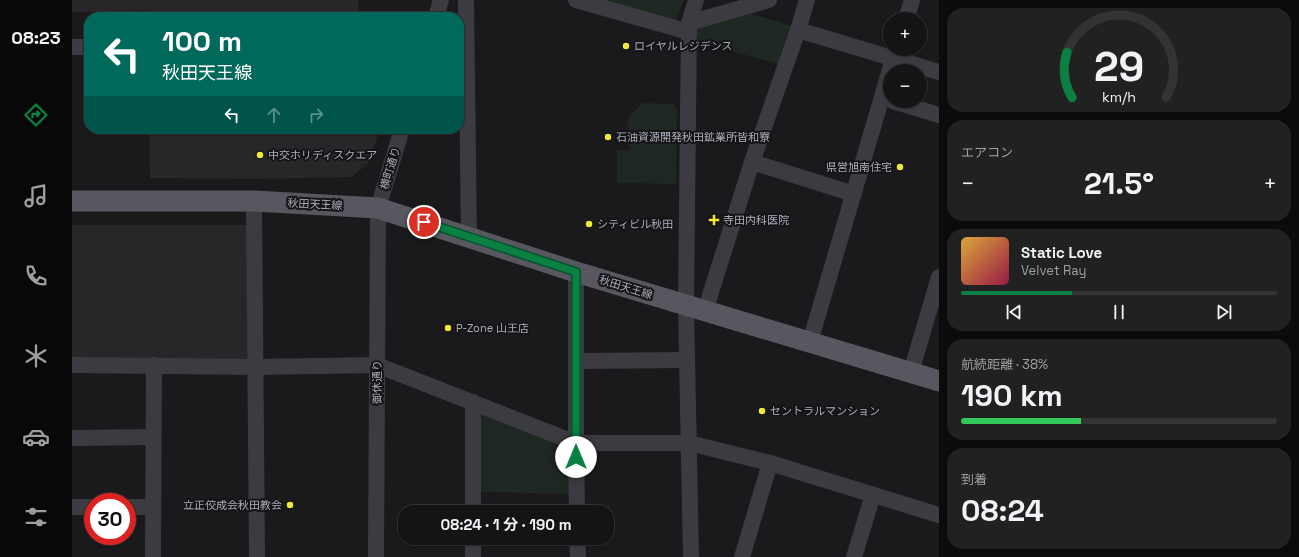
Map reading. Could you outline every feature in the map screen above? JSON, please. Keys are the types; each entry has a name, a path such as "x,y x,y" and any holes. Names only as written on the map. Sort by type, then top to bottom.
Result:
{"main road":[{"name":"秋田天王線","path":"72,201 254,201 378,208 469,236 576,272 939,381"}],"street":[{"path":"437,12 441,0"},
{"path":"466,0 469,236"},
{"path":"576,0 689,27 769,0"},
{"path":"691,557 688,360 696,309 689,27 696,0"},
{"path":"696,309 752,162 807,0"},
{"path":"908,12 912,0"},
{"path":"798,30 883,51"},
{"path":"72,47 84,47"},
{"path":"900,56 939,72"},
{"path":"810,342 854,194 885,108"},
{"path":"915,108 939,115"},
{"name":"横町通り","path":"378,208 400,134"},
{"path":"752,162 854,194"},
{"path":"254,201 257,557"},
{"name":"御休通り","path":"376,557 378,208"},
{"path":"576,272 577,505"},
{"path":"911,372 938,282"},
{"path":"577,361 688,360"},
{"path":"72,365 256,367 377,365 576,443 689,443 770,463 939,515"},
{"path":"153,557 152,507 154,365"},
{"path":"473,402 473,505"},
{"path":"72,438 153,437"},
{"path":"742,557 770,463"},
{"path":"854,557 873,495"},
{"path":"72,507 84,507"},
{"path":"136,507 152,507"},
{"path":"473,545 473,557"},
{"path":"577,545 578,557"}],"shaded area":[{"path":"72,0 358,0 358,12 149,12 149,10 72,12"},
{"path":"597,0 684,0 675,23"},
{"path":"741,11 796,27 782,65 692,40 693,24"},
{"path":"642,103 674,104 677,110 676,184 617,183 617,150 630,150 630,127 626,127 630,116"},
{"path":"149,134 378,134 368,164 351,177 249,179 150,178"},
{"path":"72,225 252,225 252,356 244,361 72,359"},
{"path":"483,413 565,444 572,451 571,494 480,492 479,420"}],"place":[{"name":"ロイヤルレジデンス","path":"626,46"},
{"name":"石油資源開発秋田鉱業所皆和寮","path":"608,137"},
{"name":"中交ホリディスクエア","path":"260,155"},
{"name":"県営旭南住宅","path":"900,167"},
{"name":"寺田内科医院","path":"714,220"},
{"name":"シティビル秋田","path":"589,224"},
{"name":"P-Zone 山王店","path":"448,328"},
{"name":"セントラルマンション","path":"762,411"},
{"name":"立正佼成会秋田教会","path":"290,505"}],"route":[{"path":"424,222 576,272 576,457"}]}
